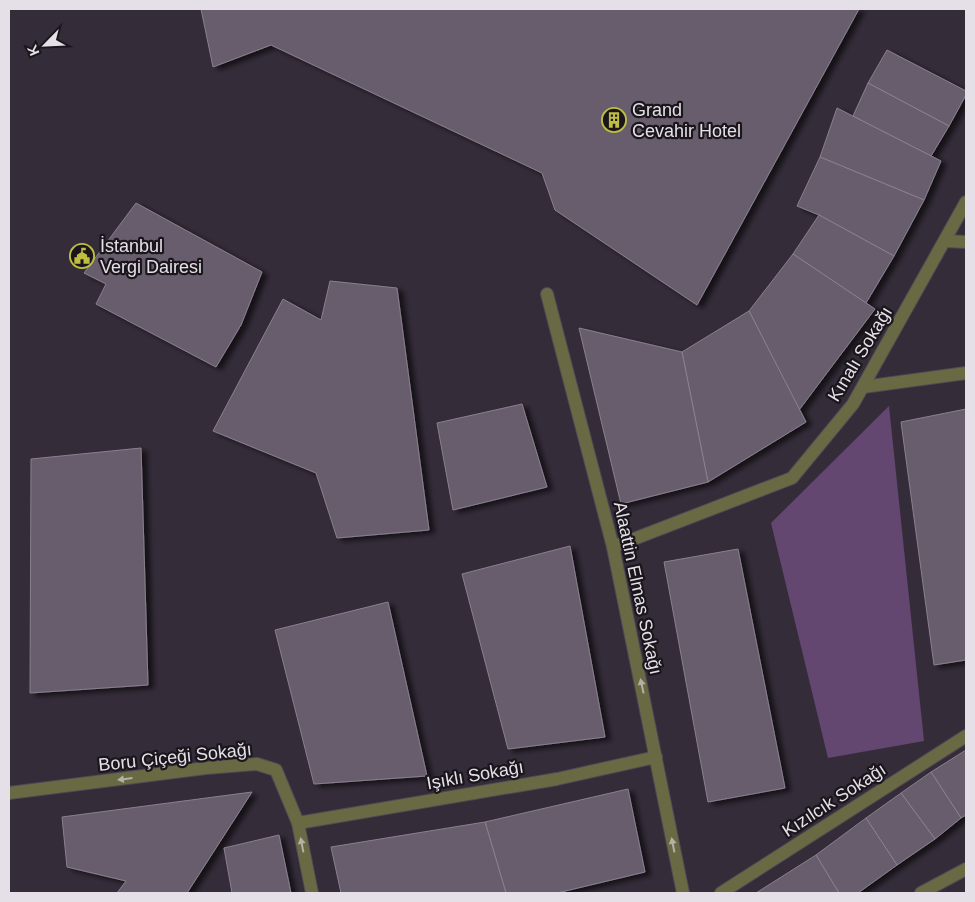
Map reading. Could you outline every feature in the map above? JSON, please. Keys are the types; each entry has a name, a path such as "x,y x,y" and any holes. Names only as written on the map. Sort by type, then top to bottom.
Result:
{"street":[{"name":"Kınalı Sokağı","path":"613,547 792,478 853,404 966,202"},
{"path":"945,241 966,242"},
{"name":"Alaattin Elmas Sokağı","path":"546,294 613,547 683,893"},
{"path":"863,387 966,373"},
{"name":"Kızılcık Sokağı","path":"721,893 966,736"},
{"name":"Işıklı Sokağı","path":"298,822 557,779 656,757"},
{"name":"Boru Çiçeği Sokağı","path":"9,793 206,768 257,764 276,770 298,822 312,893"},
{"path":"921,893 966,870"}],"shaded area":[{"path":"889,406 924,741 828,758 771,523"}],"building":[{"name":"Grand Cevahir Hotel","path":"201,9 859,9 697,305 555,210 542,173 271,45 213,67"},
{"path":"887,50 966,91 966,95 949,126 868,83"},
{"path":"868,83 949,126 931,156 853,116"},
{"path":"837,108 941,161 924,200 820,157"},
{"path":"820,157 924,200 894,256 819,215 797,206"},
{"path":"136,203 262,272 241,325 216,367 96,304 106,284 84,273"},
{"path":"819,215 894,256 866,303 793,254"},
{"path":"793,254 875,309 799,410 749,311"},
{"path":"330,281 397,288 429,530 337,538 316,473 213,431 283,299 321,320"},
{"path":"749,311 806,422 708,482 682,352"},
{"path":"579,328 682,352 708,482 621,504"},
{"path":"522,404 547,487 453,510 437,423"},
{"path":"966,409 966,660 934,665 901,422"},
{"path":"141,448 148,685 30,693 31,459"},
{"path":"570,546 605,737 508,749 462,574"},
{"path":"738,549 785,788 708,802 664,562"},
{"path":"388,602 427,776 314,784 275,630"},
{"path":"966,750 966,815 961,818 931,772"},
{"path":"931,772 961,818 935,839 901,793"},
{"path":"628,789 645,872 557,893 506,893 485,822"},
{"path":"252,792 187,893 117,893 126,881 67,867 62,817"},
{"path":"901,793 935,839 897,865 866,818"},
{"path":"866,818 897,865 858,893 839,893 816,855"},
{"path":"485,822 506,893 341,893 331,847"},
{"path":"279,835 291,893 232,893 224,848"},
{"path":"816,855 839,893 756,893"}],"place":[{"name":"Grand Cevahir Hotel","path":"614,120"},
{"name":"İstanbul Vergi Dairesi","path":"82,256"}]}
